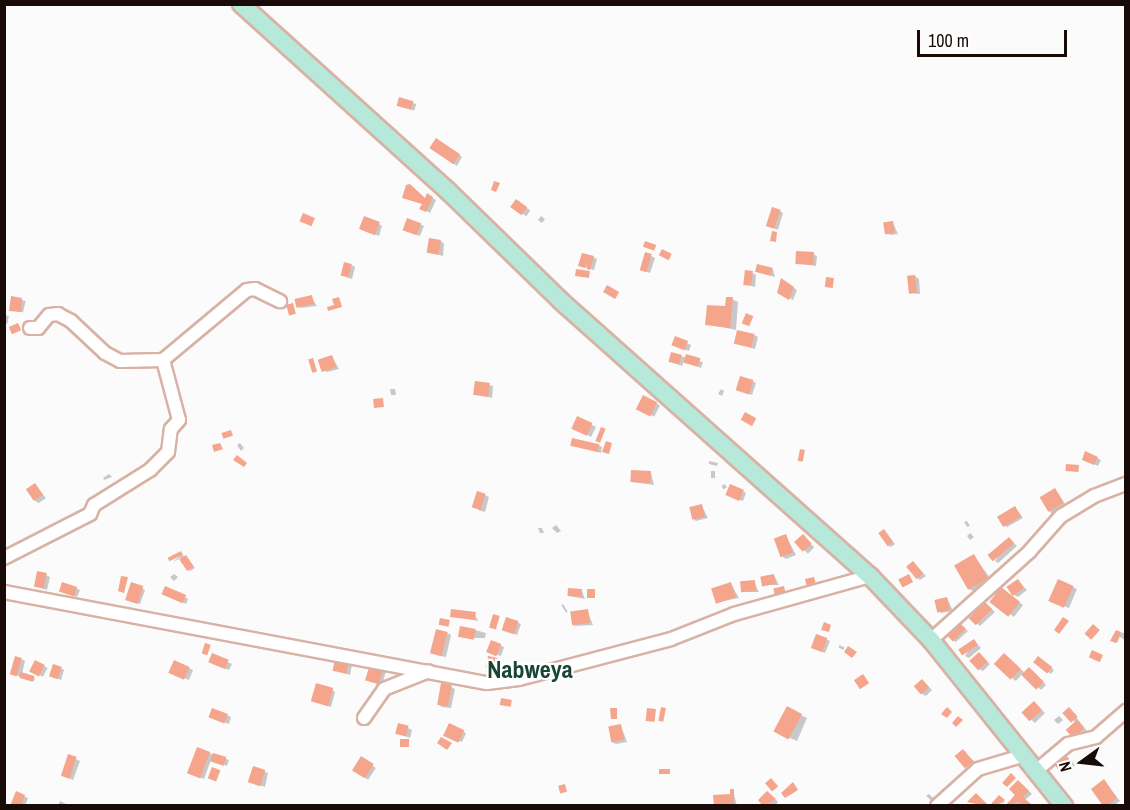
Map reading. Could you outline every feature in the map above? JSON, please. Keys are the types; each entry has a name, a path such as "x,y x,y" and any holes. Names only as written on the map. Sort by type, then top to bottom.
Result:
{"street":[{"path":"241,4 447,190 561,301 870,576 931,640 1065,806"},
{"path":"30,328 38,328 49,315 58,314 120,361 163,360 247,290 255,289 280,301"},
{"path":"4,558 90,513 94,506 163,458 172,439 171,429 179,420 163,360"},
{"path":"931,640 1029,552 1061,516 1079,503 1125,484"},
{"path":"4,592 430,670 487,683 519,679 671,639 734,614 870,576"},
{"path":"364,718 384,689 430,670"},
{"path":"1037,770 1068,744 1096,737 1125,711"},
{"path":"937,806 978,769 1025,755"}],"building":[{"path":"399,97 413,101 411,110 397,106"},
{"path":"436,138 460,154 453,164 429,148"},
{"path":"494,181 500,183 496,192 491,190"},
{"path":"410,184 425,198 427,193 433,197 426,212 419,209 422,204 402,198 406,185"},
{"path":"516,199 527,207 521,215 510,207"},
{"path":"772,207 781,210 774,229 766,226"},
{"path":"303,213 315,218 311,226 299,221"},
{"path":"364,216 380,222 375,235 359,229"},
{"path":"407,218 421,223 417,235 403,230"},
{"path":"893,221 895,233 885,234 883,223"},
{"path":"772,231 777,232 776,242 770,241"},
{"path":"429,238 441,240 439,255 427,253"},
{"path":"645,241 656,245 654,251 643,247"},
{"path":"662,249 672,254 669,260 659,255"},
{"path":"796,251 814,252 813,265 795,264"},
{"path":"645,252 652,254 646,272 640,270"},
{"path":"582,253 594,256 590,270 587,269 588,262 585,268 578,266"},
{"path":"344,262 352,264 348,278 341,276"},
{"path":"757,264 773,268 771,276 755,272"},
{"path":"576,269 590,271 589,278 575,276"},
{"path":"745,270 753,271 751,286 743,285"},
{"path":"915,275 917,293 909,294 907,276"},
{"path":"826,277 834,278 833,288 825,287"},
{"path":"781,278 794,287 789,300 777,293"},
{"path":"607,285 619,292 615,299 603,292"},
{"path":"312,295 314,304 296,308 294,299"},
{"path":"11,296 22,298 21,312 9,311"},
{"path":"339,297 342,307 328,311 327,307 334,305 332,299"},
{"path":"726,297 733,297 730,328 705,325 707,305 725,306"},
{"path":"293,303 296,314 289,315 286,305"},
{"path":"746,313 753,316 749,326 742,323"},
{"path":"18,323 21,330 12,334 9,327"},
{"path":"737,330 755,334 751,348 734,344"},
{"path":"675,336 688,341 684,350 671,345"},
{"path":"671,352 682,355 679,365 668,362"},
{"path":"686,354 700,358 698,367 684,363"},
{"path":"332,355 336,367 322,372 318,360"},
{"path":"313,358 317,371 312,373 308,359"},
{"path":"740,376 753,380 749,394 736,390"},
{"path":"475,381 490,383 488,397 473,395"},
{"path":"643,395 657,402 650,417 636,409"},
{"path":"383,398 384,407 374,408 373,399"},
{"path":"745,412 756,418 752,426 741,420"},
{"path":"577,416 593,423 587,436 571,429"},
{"path":"601,427 606,429 600,443 595,441"},
{"path":"231,430 233,436 223,439 221,433"},
{"path":"572,438 599,444 597,452 570,446"},
{"path":"606,441 612,443 609,454 602,452"},
{"path":"220,443 223,449 214,452 212,445"},
{"path":"800,449 805,450 803,462 798,461"},
{"path":"1085,451 1098,457 1094,465 1082,460"},
{"path":"237,455 247,463 244,467 233,460"},
{"path":"1066,464 1079,465 1078,472 1066,471"},
{"path":"631,470 651,471 650,483 630,482"},
{"path":"35,483 43,495 34,501 26,489"},
{"path":"730,484 744,490 739,501 725,495"},
{"path":"1055,488 1064,503 1048,512 1040,497"},
{"path":"477,491 486,494 480,510 472,507"},
{"path":"702,504 705,517 692,520 689,507"},
{"path":"1015,506 1021,516 1003,527 997,517"},
{"path":"884,529 893,542 887,546 878,533"},
{"path":"786,534 793,553 781,557 774,538"},
{"path":"803,534 812,544 803,552 794,542"},
{"path":"1009,537 1014,543 993,561 988,555"},
{"path":"181,551 183,555 169,561 168,558"},
{"path":"974,554 988,578 968,590 954,566"},
{"path":"186,555 194,567 187,571 179,559"},
{"path":"913,561 923,573 916,579 906,567"},
{"path":"37,571 47,573 44,589 34,587"},
{"path":"774,574 776,584 762,586 760,577"},
{"path":"909,574 913,582 902,587 898,579"},
{"path":"121,576 128,577 124,593 118,591"},
{"path":"814,577 816,584 807,587 805,579"},
{"path":"1018,579 1024,588 1013,596 1006,587"},
{"path":"1058,579 1074,586 1064,608 1048,601"},
{"path":"755,580 756,591 741,592 740,581"},
{"path":"62,582 77,587 74,596 59,592"},
{"path":"131,582 143,586 137,604 125,600"},
{"path":"731,582 736,597 716,604 711,588"},
{"path":"165,586 186,595 183,603 161,594"},
{"path":"784,586 786,595 775,597 773,588"},
{"path":"1001,587 1020,602 1008,617 989,602"},
{"path":"568,588 582,589 581,597 567,596"},
{"path":"587,589 595,589 595,598 587,598"},
{"path":"947,597 950,610 937,613 934,600"},
{"path":"985,602 992,609 976,625 969,618"},
{"path":"451,609 476,612 475,620 450,617"},
{"path":"588,609 590,623 572,625 570,612"},
{"path":"493,614 500,616 496,629 489,627"},
{"path":"506,617 518,621 514,634 502,630"},
{"path":"1063,617 1069,621 1059,634 1054,630"},
{"path":"440,618 450,620 448,627 439,625"},
{"path":"824,622 831,625 829,632 821,630"},
{"path":"960,623 966,629 953,641 947,636"},
{"path":"1093,624 1100,630 1091,640 1084,634"},
{"path":"460,626 476,629 474,640 458,637"},
{"path":"436,629 448,632 442,656 430,653"},
{"path":"1116,630 1121,632 1116,643 1110,641"},
{"path":"816,634 827,638 822,652 811,648"},
{"path":"974,639 978,645 962,655 958,650"},
{"path":"491,640 501,644 496,656 486,652"},
{"path":"205,643 211,645 207,655 202,653"},
{"path":"848,646 857,652 852,658 844,652"},
{"path":"1092,650 1103,655 1100,662 1089,657"},
{"path":"979,652 988,662 978,670 969,661"},
{"path":"212,653 229,660 225,669 208,662"},
{"path":"1004,653 1021,669 1011,680 994,664"},
{"path":"15,656 22,658 16,676 10,674"},
{"path":"488,656 498,658 496,670 486,668"},
{"path":"1038,656 1052,667 1047,673 1033,662"},
{"path":"335,659 349,662 346,674 333,671"},
{"path":"35,660 45,665 39,677 29,672"},
{"path":"174,660 190,667 184,680 168,673"},
{"path":"53,664 62,667 58,679 49,676"},
{"path":"370,664 383,668 378,684 365,680"},
{"path":"1029,667 1044,682 1036,690 1021,675"},
{"path":"21,672 34,676 33,682 19,678"},
{"path":"863,674 869,683 860,689 854,680"},
{"path":"922,679 929,687 921,695 914,686"},
{"path":"316,683 333,688 328,706 311,701"},
{"path":"441,683 452,685 448,707 437,705"},
{"path":"501,698 512,700 511,707 500,705"},
{"path":"1034,701 1042,710 1029,721 1021,712"},
{"path":"787,706 802,714 788,740 773,732"},
{"path":"661,707 666,708 663,722 658,721"},
{"path":"947,707 952,712 947,718 941,714"},
{"path":"1069,707 1078,717 1071,723 1062,713"},
{"path":"212,708 228,714 224,723 208,717"},
{"path":"610,708 617,708 617,719 611,719"},
{"path":"647,708 656,709 655,722 646,721"},
{"path":"958,716 963,720 956,727 952,723"},
{"path":"1077,720 1084,728 1073,738 1066,730"},
{"path":"398,723 409,726 406,736 395,734"},
{"path":"449,723 464,730 458,743 443,736"},
{"path":"621,724 624,740 611,742 608,726"},
{"path":"441,737 452,743 447,750 437,743"},
{"path":"400,739 409,739 409,747 400,747"},
{"path":"197,747 210,752 200,778 187,773"},
{"path":"963,749 973,761 965,768 955,756"},
{"path":"1063,752 1072,762 1061,772 1052,762"},
{"path":"213,753 226,757 224,766 210,762"},
{"path":"68,754 77,757 69,779 61,776"},
{"path":"361,756 374,764 365,778 352,770"},
{"path":"253,766 265,770 260,786 248,782"},
{"path":"212,767 220,770 216,781 208,778"},
{"path":"659,769 670,769 670,774 659,774"},
{"path":"1011,773 1016,778 1007,787 1002,783"},
{"path":"771,778 778,786 772,792 765,783"},
{"path":"1104,779 1117,798 1107,806 1103,806 1091,789"},
{"path":"1018,780 1029,791 1023,797 1031,804 1023,806 1019,802 1005,806 1015,795 1009,789"},
{"path":"793,782 798,790 785,798 781,793"},
{"path":"565,784 567,792 560,793 558,786"},
{"path":"730,789 734,789 734,806 714,806 713,795 730,794"},
{"path":"16,791 25,795 21,806 10,806"},
{"path":"767,791 776,799 763,806 758,800"},
{"path":"976,793 987,804 985,806 967,802"},
{"path":"999,795 1005,800 992,806 991,804"}],"district":[{"name":"Nabweya","path":"530,670"}]}
